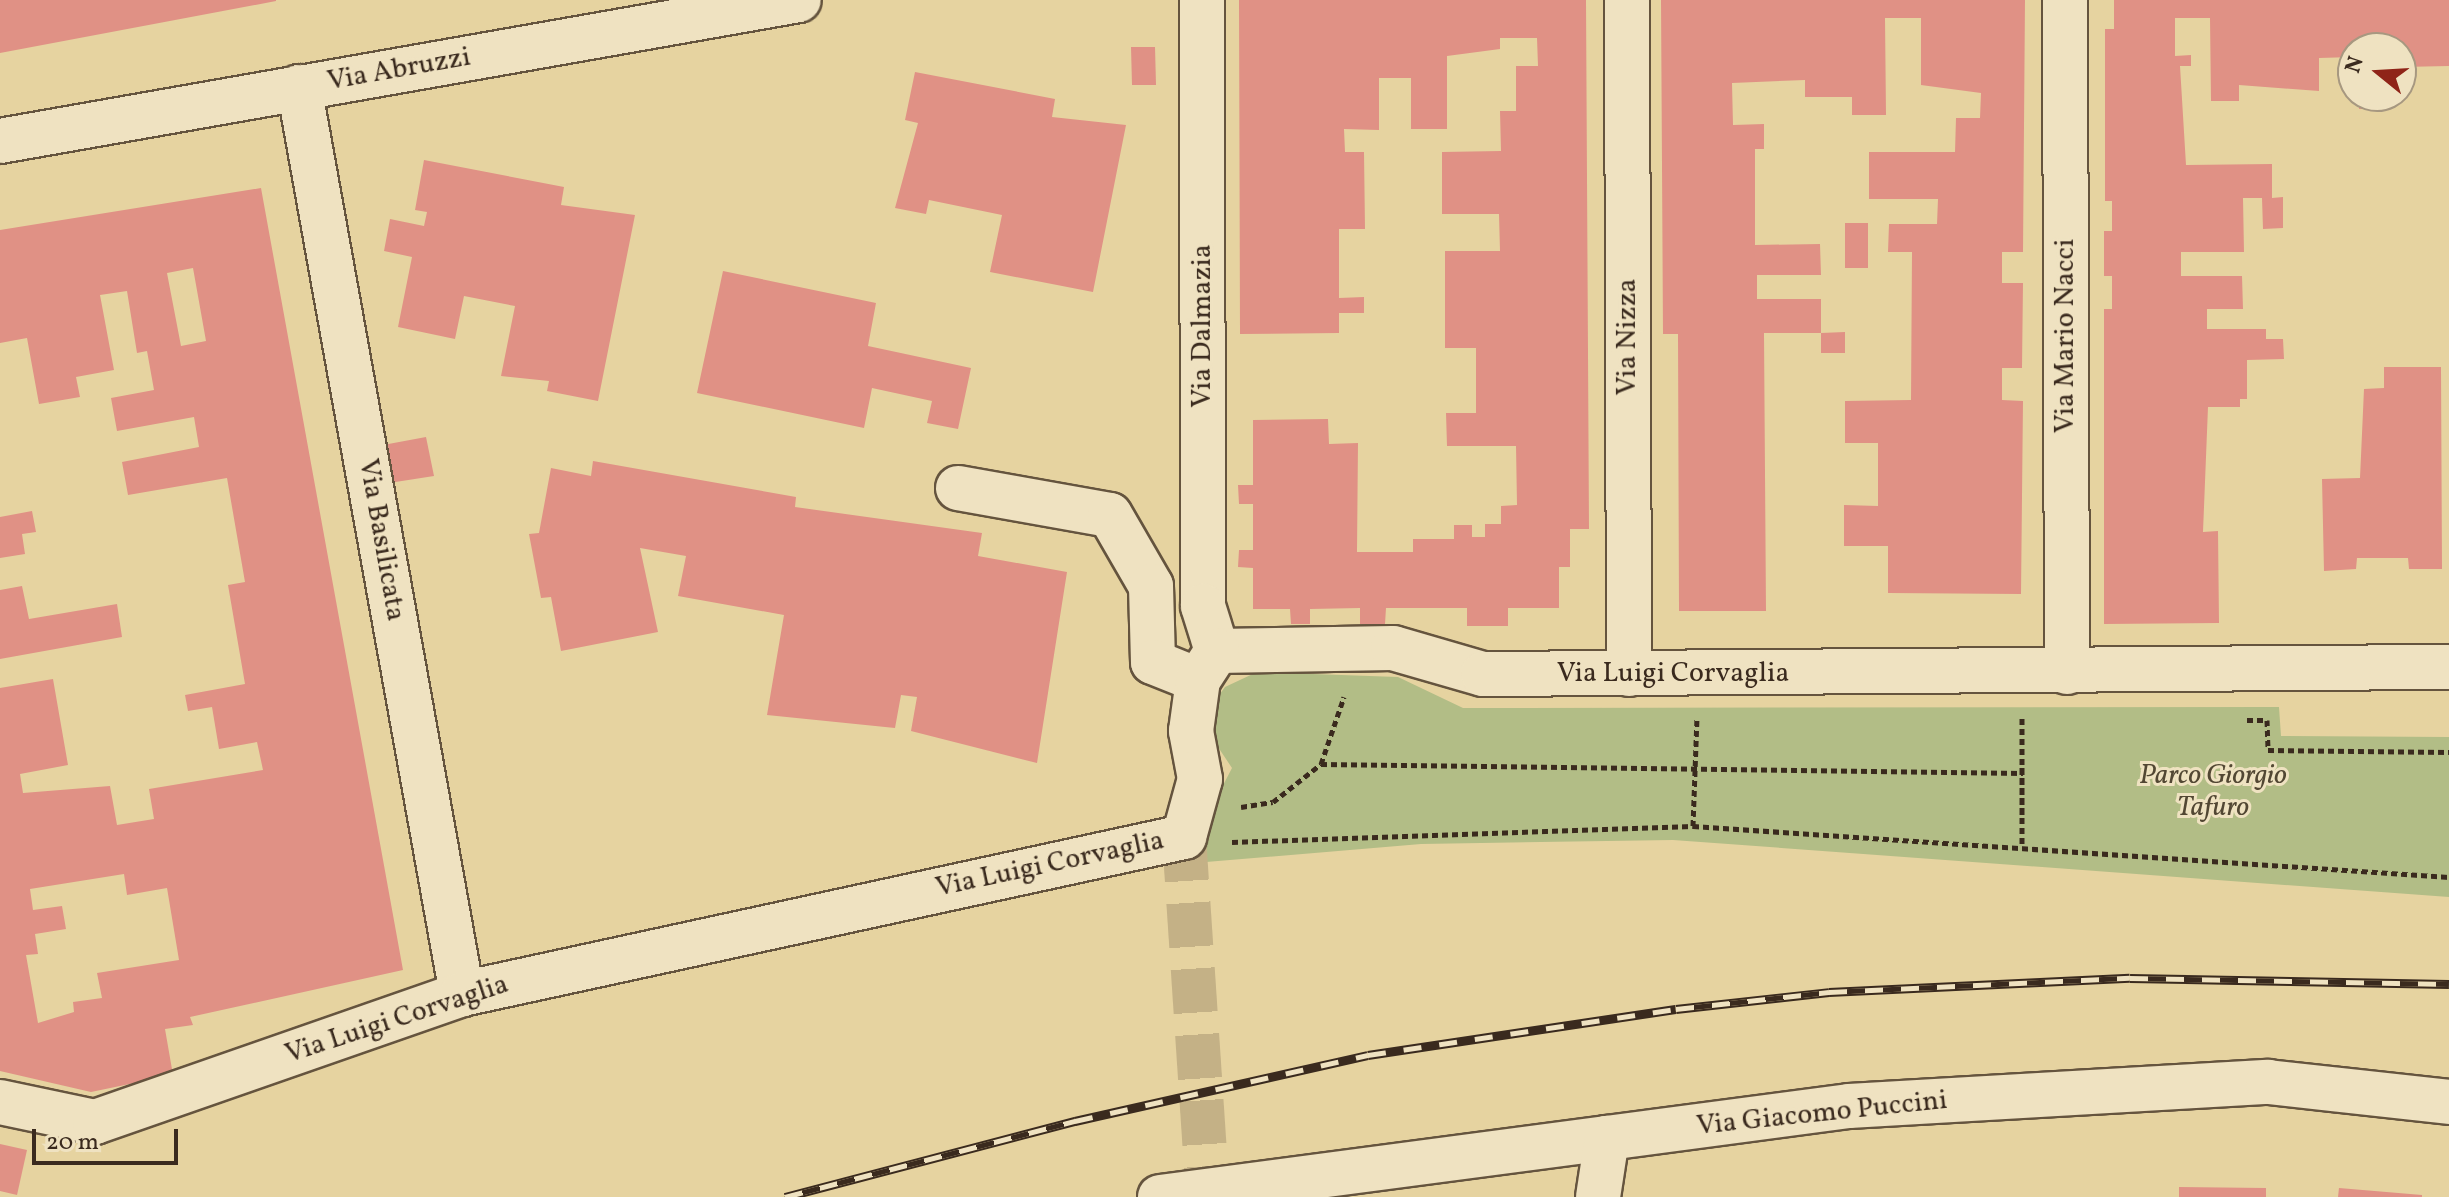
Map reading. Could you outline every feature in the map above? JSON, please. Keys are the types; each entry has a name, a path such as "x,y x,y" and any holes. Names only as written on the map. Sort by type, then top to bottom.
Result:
{"street":[{"name":"Via Abruzzi","path":"0,141 799,0"},
{"name":"Via Dalmazia","path":"1202,0 1203,606 1208,665"},
{"name":"Via Nizza","path":"1627,0 1629,674"},
{"name":"Via Mario Nacci","path":"2065,0 2067,672"},
{"name":"Via Basilicata","path":"299,87 462,994"},
{"path":"958,488 1110,515 1151,586 1153,662 1208,665"},
{"name":"Via Luigi Corvaglia","path":"0,1102 95,1122 462,994 1201,840 1200,779 1191,731 1208,665 1393,648 1483,674 2449,667"},
{"name":"Via Giacomo Puccini","path":"1160,1197 1849,1106 2268,1082 2449,1102"},
{"path":"1598,1197 1607,1138"}],"path":[{"path":"1242,805 1273,802 1321,764 1345,695 1359,695"},
{"path":"1686,715 1713,715"},
{"path":"1693,826 1697,715"},
{"path":"2007,718 2038,718"},
{"path":"2022,718 2022,844"},
{"path":"2237,720 2267,720 2268,750 2449,752"},
{"path":"1321,764 1695,766 2023,773"},
{"path":"1201,840 1693,826 2022,844 2449,877"}],"green space":[{"name":"Parco Giorgio Tafuro","path":"1257,672 1398,677 1463,708 2279,707 2281,736 2449,737 2449,897 1673,840 1421,844 1206,862 1205,820 1232,768 1212,738 1214,702 1225,687"}],"building":[{"path":"0,0 276,0 276,1 0,53"},
{"path":"1239,0 1586,0 1589,529 1570,529 1570,567 1559,567 1559,608 1508,608 1508,626 1467,626 1467,608 1386,608 1385,624 1360,624 1360,608 1310,609 1310,624 1291,624 1290,609 1253,609 1253,568 1238,567 1239,550 1253,550 1253,504 1239,504 1238,485 1253,485 1253,420 1328,419 1329,444 1358,443 1357,552 1413,552 1413,539 1454,539 1454,525 1472,525 1472,537 1485,537 1485,524 1501,524 1501,506 1517,505 1516,446 1447,446 1446,413 1476,413 1476,348 1445,348 1445,251 1500,251 1499,214 1442,214 1442,152 1501,151 1500,111 1516,111 1516,66 1538,66 1537,38 1500,38 1500,49 1447,56 1447,129 1411,129 1411,78 1379,78 1379,130 1344,129 1345,152 1364,152 1365,229 1339,229 1339,298 1364,297 1364,313 1339,313 1339,333 1240,334"},
{"path":"1661,0 2025,0 2023,252 2002,252 2002,283 2023,283 2022,368 2002,368 2002,400 2023,401 2021,594 1888,593 1888,546 1844,546 1844,505 1878,506 1878,443 1845,443 1845,401 1911,400 1912,252 1888,252 1889,224 1937,224 1938,199 1869,199 1869,152 1955,152 1956,118 1980,118 1981,93 1921,85 1921,18 1885,18 1886,115 1852,115 1852,97 1805,97 1805,80 1732,83 1733,125 1764,124 1764,149 1755,149 1755,245 1820,244 1821,275 1757,275 1757,299 1821,299 1821,333 1764,333 1766,611 1679,611 1678,334 1663,334"},
{"path":"2114,0 2449,0 2449,66 2417,67 2417,32 2337,32 2337,57 2319,58 2319,91 2239,85 2239,101 2211,101 2210,18 2175,18 2175,56 2191,55 2191,66 2180,66 2186,165 2272,164 2272,198 2283,197 2283,228 2263,229 2262,198 2243,198 2244,252 2181,252 2181,276 2242,276 2243,309 2207,309 2207,329 2266,329 2266,339 2283,339 2284,359 2247,360 2247,399 2240,399 2240,407 2208,407 2203,532 2218,531 2219,623 2104,624 2104,309 2112,309 2112,276 2104,276 2104,231 2112,231 2112,201 2105,201 2105,29 2114,29"},
{"path":"1131,47 1155,47 1156,85 1132,85"},
{"path":"915,72 1055,99 1052,117 1126,125 1093,292 990,272 1002,215 929,200 926,214 895,208 918,123 905,120"},
{"path":"424,160 564,187 561,205 635,215 598,401 547,391 549,381 501,376 515,306 464,296 455,339 398,327 412,257 384,251 390,219 424,226 427,212 415,210"},
{"path":"261,188 403,970 190,1017 193,1025 165,1029 173,1075 91,1092 0,1071 0,688 53,679 68,765 20,774 23,793 110,786 117,825 154,819 149,789 263,770 257,742 219,749 212,707 188,711 185,695 245,684 228,585 245,582 227,478 128,495 122,462 199,447 194,417 117,431 111,398 154,390 147,351 137,353 127,291 100,295 114,370 76,377 80,397 39,404 27,338 0,343 0,230","holes":["193,268 206,341 181,346 167,273","124,874 127,895 167,888 179,960 97,973 102,998 73,1002 74,1012 38,1023 26,955 38,954 35,934 66,929 62,906 33,910 30,889"]},
{"path":"1845,223 1868,223 1868,268 1845,268"},
{"path":"723,271 876,303 868,346 971,368 958,429 927,423 932,401 872,388 864,428 697,393"},
{"path":"1845,332 1845,353 1821,353 1821,333"},
{"path":"2384,367 2441,367 2442,569 2409,569 2408,558 2357,558 2356,569 2324,571 2322,479 2360,478 2364,389 2384,388"},
{"path":"426,437 434,476 389,483 383,445"},
{"path":"593,461 796,497 795,507 982,533 978,556 1067,572 1037,763 911,731 917,697 901,695 895,728 767,715 784,615 678,596 686,556 640,548 658,632 561,651 551,597 541,598 529,534 539,533 551,468 591,476"},
{"path":"32,511 36,532 22,534 25,554 0,558 0,517"},
{"path":"22,586 29,619 117,604 122,637 0,659 0,590"},
{"path":"0,1144 27,1150 17,1195 0,1191"},
{"path":"2179,1187 2266,1188 2266,1197 2179,1197"},
{"path":"2339,1188 2422,1195 2422,1197 2338,1197"}],"tunnel":[{"path":"1184,837 1207,1187"}],"railway":[{"path":"785,1197 1075,1121 1368,1055 1676,1009 1829,992 2130,978 2449,984"}]}
